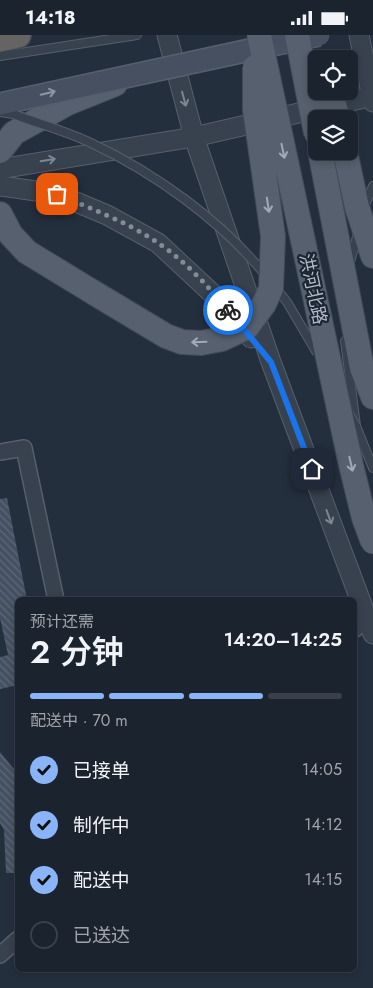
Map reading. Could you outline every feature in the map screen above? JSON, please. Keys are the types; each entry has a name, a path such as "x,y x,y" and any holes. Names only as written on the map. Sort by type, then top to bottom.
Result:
{"highway":[{"path":"0,39 18,35"}],"main road":[{"path":"0,214 10,235 27,252 166,335 182,342 201,343 222,339 247,327 264,304 271,289 273,236 255,110 256,35"},
{"name":"洪河北路","path":"260,35 351,465 364,517 373,542"},
{"path":"297,35 312,110"},
{"path":"304,35 311,50"},
{"path":"0,104 319,35"},
{"path":"0,151 14,133 68,103 152,70"},
{"name":"洪河北路","path":"322,160 362,368 373,397"},
{"path":"347,160 357,207 373,256"}],"street":[{"path":"167,35 194,137 353,597"},
{"path":"359,35 373,102"},
{"path":"0,169 194,137 373,96"},
{"path":"0,186 57,194 107,215 158,243 216,297 271,362"},
{"path":"0,452 24,448 55,597"},
{"path":"357,607 364,627"},
{"path":"0,955 15,942"}],"lane":[{"path":"0,56 137,35"},
{"path":"0,112 13,114 91,143 170,188 209,220 256,264 286,302 308,335 356,426 373,468"},
{"path":"343,322 349,266 367,197 373,186"},
{"path":"344,332 356,426"}],"building":[{"path":"7,498 26,597 15,597 15,686 0,689 0,657 8,655 0,618 0,499"},
{"path":"0,752 15,770 15,873 6,873 4,830 0,823"}],"way so far":[{"path":"57,194 107,215 158,243 186,267 228,310"}],"route":[{"path":"228,310 271,362 312,469"}]}
